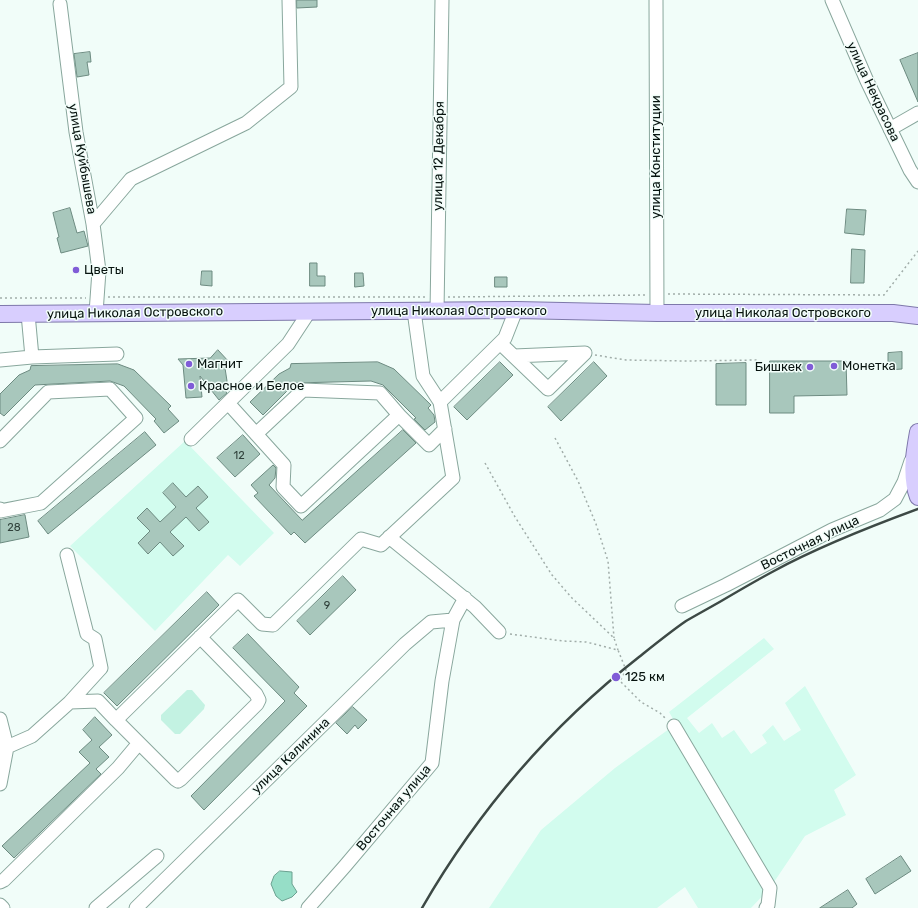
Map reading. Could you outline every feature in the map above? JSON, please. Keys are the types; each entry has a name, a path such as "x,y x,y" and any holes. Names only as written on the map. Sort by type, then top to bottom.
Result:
{"main road":[{"name":"улица Николая Островского","path":"0,314 414,311 437,304 516,310 657,313 893,313 918,316"},
{"path":"918,432 913,456 914,486 918,497"}],"street":[{"path":"93,224 131,179 246,123 291,87 288,0"},
{"name":"улица 12 Декабря","path":"437,304 442,0"},
{"name":"улица Конституции","path":"656,0 657,313"},
{"name":"улица Некрасова","path":"832,0 867,81 910,170 918,182"},
{"name":"улица Куйбышева","path":"60,4 76,132 93,224 99,271 96,314"},
{"path":"890,129 918,113"},
{"path":"440,402 505,338 516,310"},
{"path":"116,720 238,600 262,624 274,625 361,539 381,545 453,478 440,402 424,376 414,311"},
{"path":"191,439 288,344 309,312"},
{"path":"28,314 32,357"},
{"path":"500,343 548,389 585,353"},
{"path":"514,356 585,353"},
{"path":"0,360 32,357 117,354"},
{"path":"0,440 48,392 110,389 136,418 41,503 0,511 0,509"},
{"path":"256,434 303,390 380,393 429,445 445,429"},
{"path":"228,403 284,465 283,487 301,506 400,415"},
{"name":"Восточная улица","path":"682,606 726,586 832,530 880,510 895,499 904,482 913,456"},
{"path":"389,537 475,607 499,632"},
{"path":"3,748 32,736 70,702 102,668 95,639 87,634 67,555"},
{"name":"Восточная улица","path":"308,908 432,763 442,681 453,620 464,598"},
{"name":"улица Калинина","path":"136,908 405,644 430,622 453,620"},
{"path":"70,702 98,701 175,779 180,780 259,702 256,694 200,637"},
{"path":"0,719 3,748 0,784"},
{"path":"674,726 770,888 768,905 766,908"},
{"path":"0,882 4,880 118,768 139,743"},
{"path":"96,908 157,856"},
{"path":"0,905 3,908"}],"path":[{"path":"0,298 97,297 437,304 657,294 884,295 918,251"},
{"path":"585,353 626,360 758,360"},
{"path":"555,438 578,481 596,524 608,561 614,638 626,670 620,681 641,702 660,713 674,726"},
{"path":"485,463 515,517 552,575 572,598 614,638"},
{"path":"499,632 538,638 586,642 618,650"}],"shaded area":[{"path":"185,441 274,533 240,566 228,555 155,631 70,546"},
{"path":"764,638 774,649 687,718 699,733 712,723 722,738 734,730 751,754 767,743 762,735 773,725 784,741 801,730 785,703 805,686 856,775 834,790 846,815 805,836 770,888 751,908 698,908 685,887 657,908 489,908 541,830 615,768 676,724 669,712"},
{"path":"187,690 192,690 205,705 204,709 180,734 175,734 161,720 161,715"},
{"path":"280,871 292,872 292,884 297,892 292,897 282,901 276,896 271,884 274,876"}],"building":[{"path":"297,0 317,0 317,7 297,8"},
{"path":"90,52 91,62 87,62 89,75 77,77 74,54"},
{"path":"918,53 918,102 900,60"},
{"path":"70,208 77,233 84,231 88,246 61,253 53,213"},
{"path":"847,209 866,210 864,235 845,233"},
{"path":"852,249 865,250 864,283 851,283"},
{"path":"310,263 317,263 317,276 325,276 325,286 310,286"},
{"path":"202,271 212,271 212,286 201,285"},
{"path":"355,273 363,273 364,286 355,287"},
{"path":"495,277 507,277 507,287 495,287"},
{"path":"218,350 230,363 225,368 227,381 224,389 227,393 219,400 200,376 202,397 186,398 183,365 178,359 210,358"},
{"path":"902,352 902,369 888,370 888,353"},
{"path":"770,361 846,361 847,395 794,396 794,413 770,413"},
{"path":"378,362 394,369 431,405 428,408 434,415 435,422 425,430 414,419 416,418 383,385 371,381 295,383 263,415 250,402 279,374 290,368 291,364"},
{"path":"500,362 513,375 467,420 454,407"},
{"path":"594,362 607,376 561,421 548,407"},
{"path":"746,363 746,405 716,405 716,364"},
{"path":"118,364 134,370 171,406 168,409 179,421 164,433 154,421 156,419 124,386 110,381 35,385 4,416 0,413 0,394 19,375 30,370 31,366"},
{"path":"403,430 416,443 305,543 294,532 291,535 254,496 258,493 251,485 273,465 276,468 275,478 269,485 302,520"},
{"path":"145,432 156,445 48,534 38,521"},
{"path":"243,435 260,454 235,477 217,458"},
{"path":"173,483 186,497 198,486 208,497 196,508 209,522 199,531 186,517 170,532 184,546 173,556 160,542 148,554 138,543 150,531 137,518 147,508 160,522 176,507 163,493"},
{"path":"25,515 29,537 0,543 0,520"},
{"path":"343,576 356,590 310,635 297,621"},
{"path":"207,592 219,605 117,706 104,693"},
{"path":"248,634 299,687 294,693 307,706 204,810 191,796 285,701 233,648"},
{"path":"353,707 367,720 358,729 355,725 347,734 336,723"},
{"path":"95,717 112,735 99,747 109,757 96,769 101,774 14,858 2,846 90,763 79,752 92,740 83,730"},
{"path":"901,856 911,871 875,894 866,879"},
{"path":"848,890 857,904 852,908 820,908"}],"railway":[{"path":"422,908 467,838 518,772 546,741 576,712 639,657 686,621 755,581 809,553 845,537 918,509"}],"place":[{"name":"Цветы","path":"76,270"},
{"name":"Магнит","path":"189,364"},
{"name":"Монетка","path":"834,366"},
{"name":"Бишкек","path":"810,367"},
{"name":"Красное и Белое","path":"191,386"},
{"name":"125 км","path":"616,677"}]}
